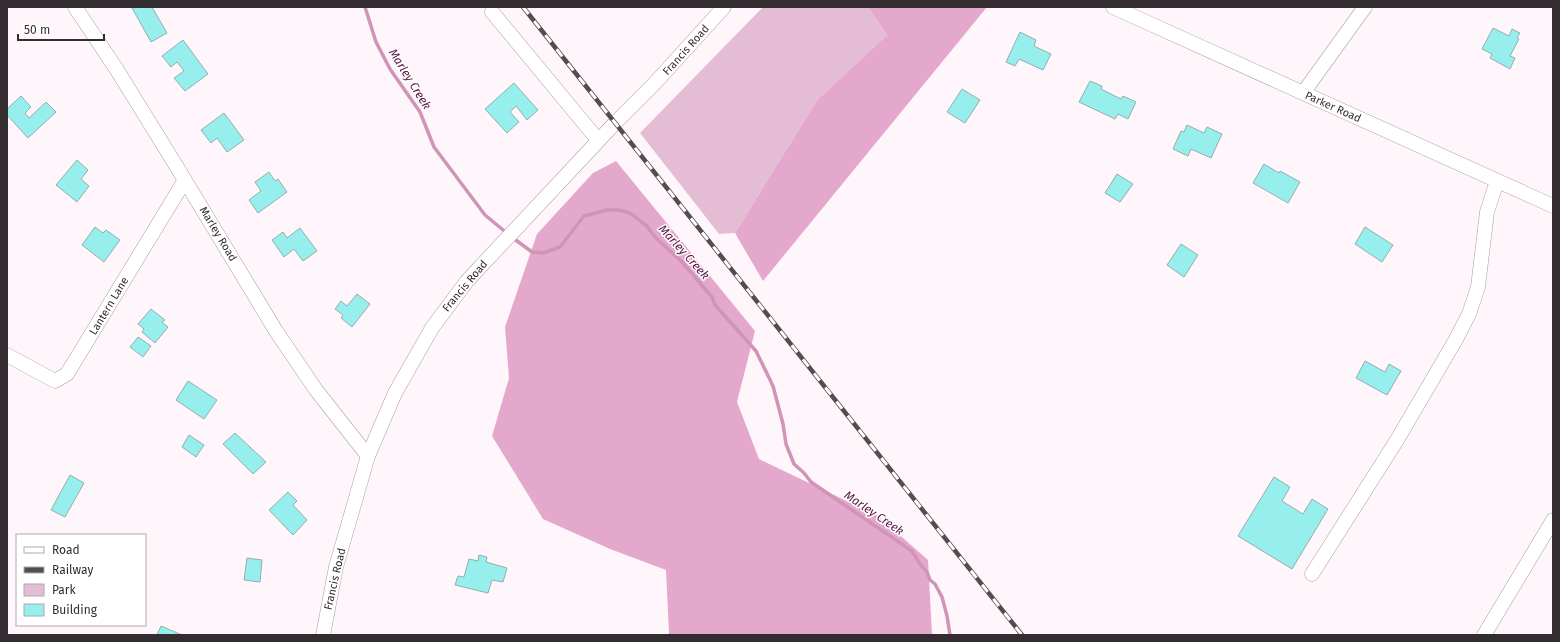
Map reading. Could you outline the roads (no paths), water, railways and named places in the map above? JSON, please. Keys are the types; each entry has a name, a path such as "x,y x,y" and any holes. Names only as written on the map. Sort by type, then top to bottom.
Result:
{"street":[{"name":"Marley Road","path":"75,7 117,70 281,338 316,390 368,456"},
{"name":"Francis Road","path":"323,635 336,567 368,456 395,393 414,356 457,293 598,140 655,83 724,7"},
{"name":"Parker Road","path":"1113,7 1553,206"},
{"path":"1303,93 1365,7"},
{"path":"492,12 598,140"},
{"name":"Lantern Lane","path":"7,355 55,381 68,374 185,180"},
{"path":"1312,574 1396,440 1469,314 1478,287 1486,212 1497,181"},
{"path":"1484,635 1553,520"}],"waterway":[{"name":"Marley Creek","path":"365,7 376,42 390,69 420,112 434,147 485,215 508,234"},
{"name":"Marley Creek","path":"513,238 532,252 543,253 560,247 584,216 607,210 619,210 630,213 647,226 655,237 682,262 712,297 715,305 756,351 773,386 783,424 786,444 794,464 811,482 912,551 927,572 930,580 935,584 942,597 950,635"}],"railway":[{"path":"523,7 1022,635"}]}
